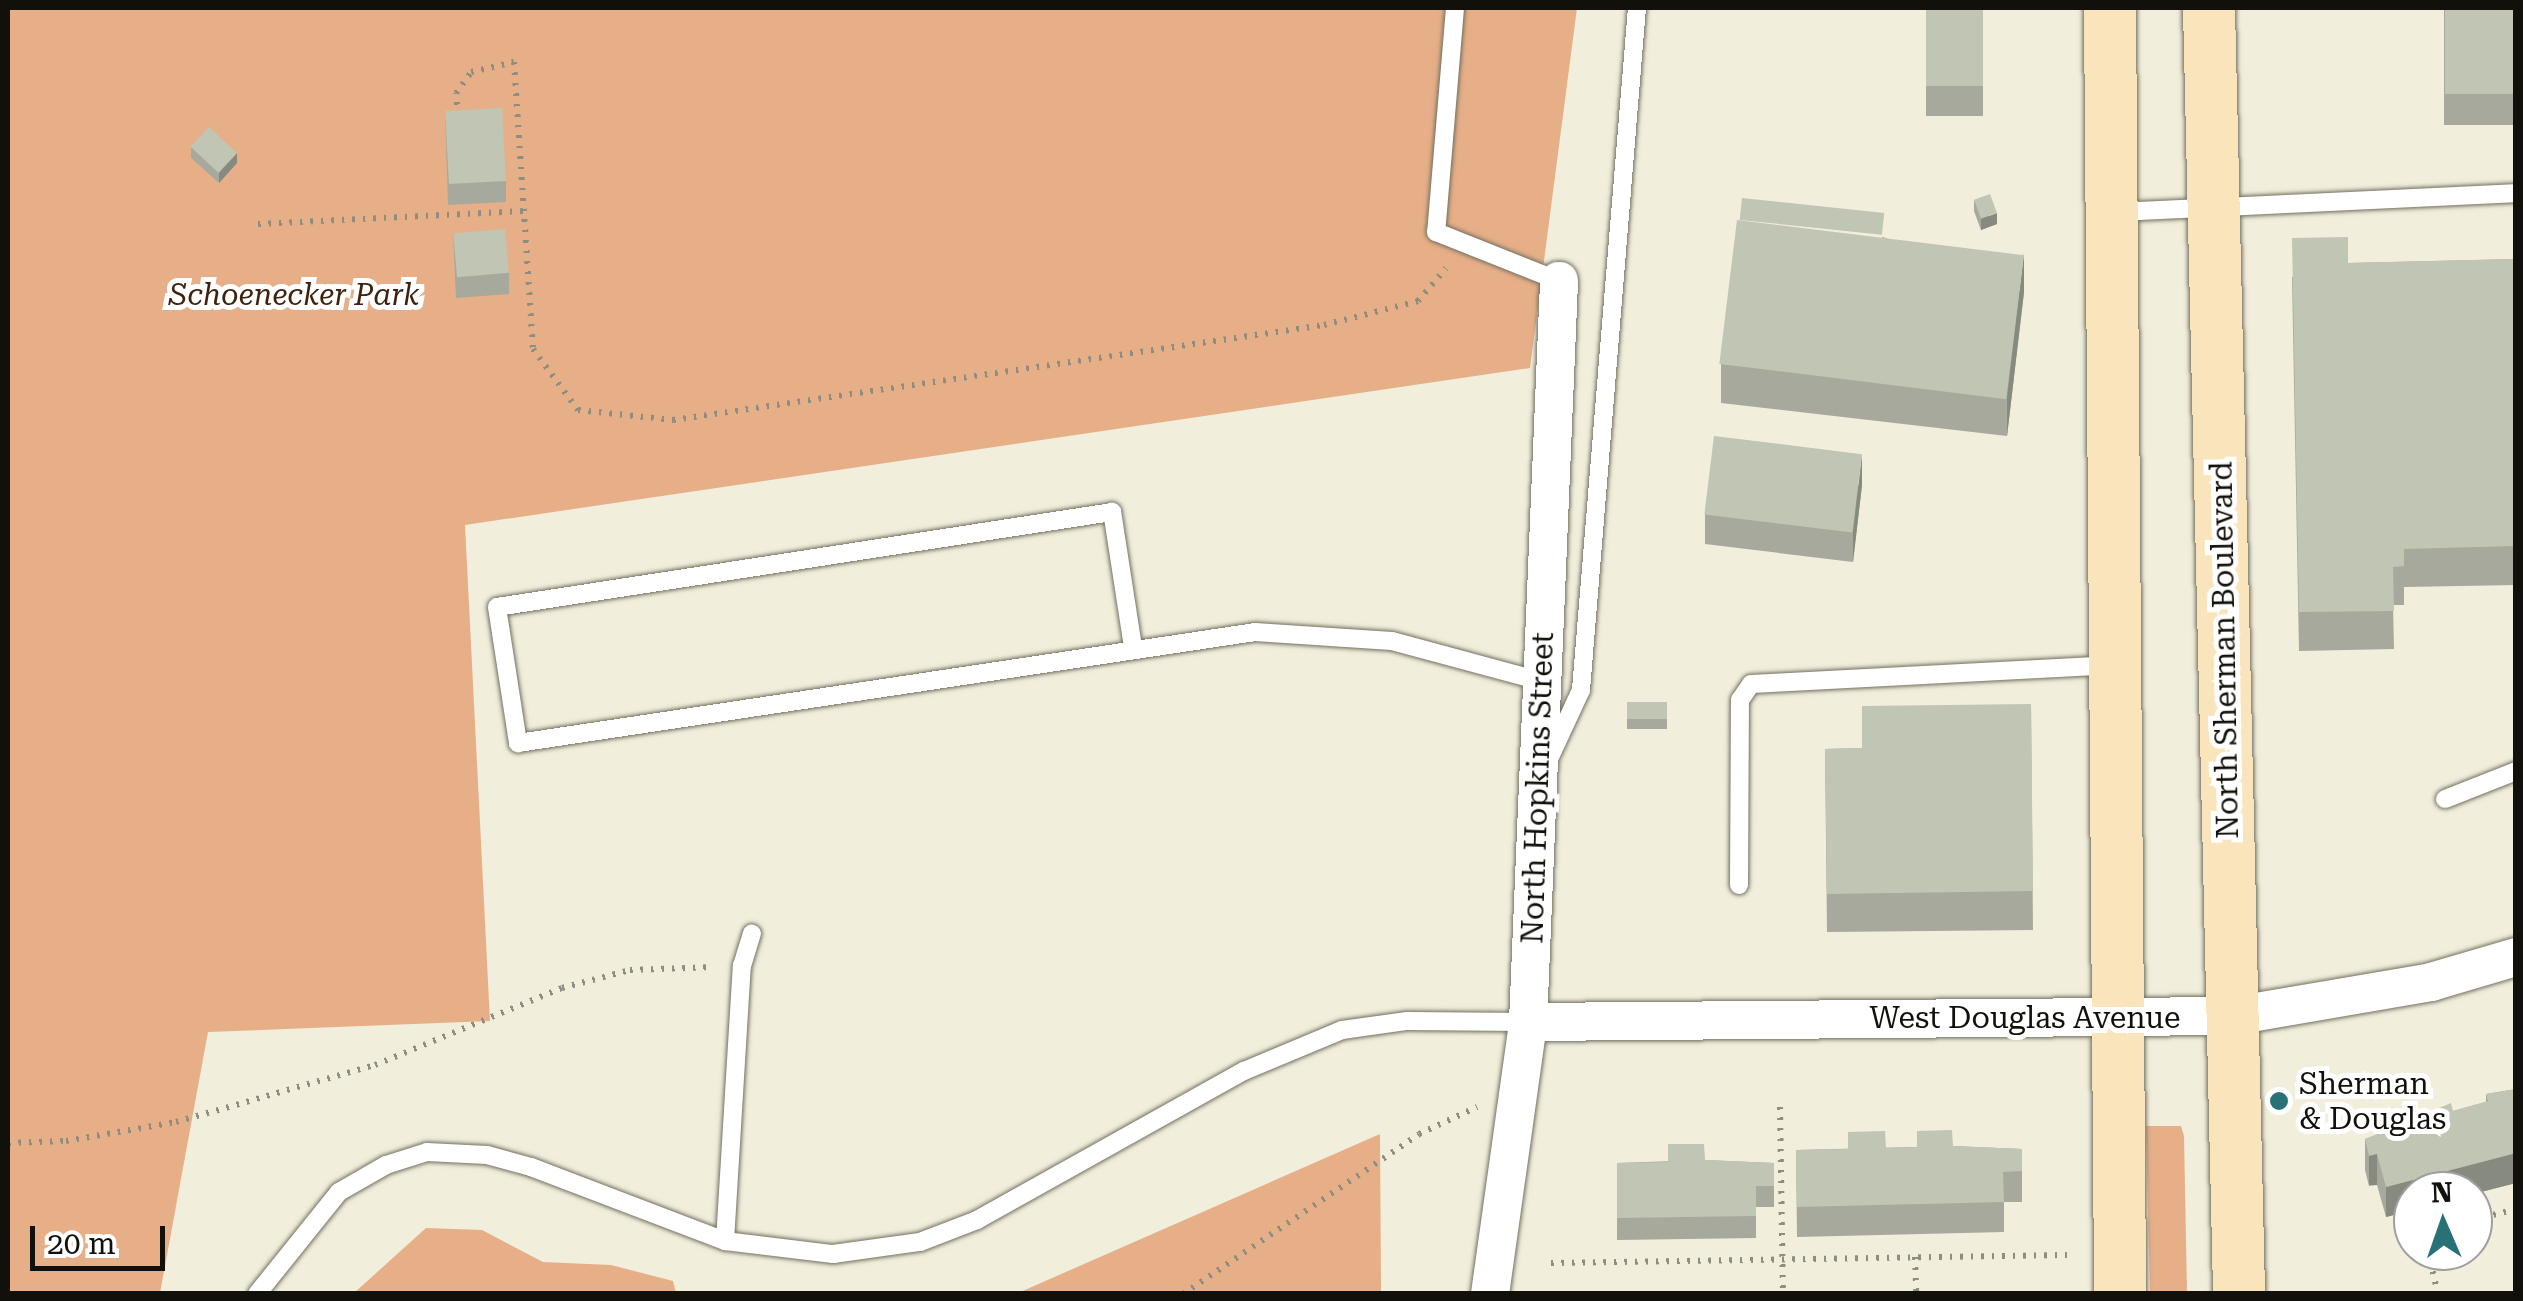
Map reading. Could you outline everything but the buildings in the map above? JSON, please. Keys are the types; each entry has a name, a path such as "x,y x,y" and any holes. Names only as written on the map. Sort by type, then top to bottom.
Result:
{"main road":[{"path":"2110,8 2120,1294"},
{"name":"North Sherman Boulevard","path":"2210,8 2239,1294"}],"street":[{"name":"North Hopkins Street","path":"1490,1294 1528,1022 1543,772 1559,281"},
{"name":"West Douglas Avenue","path":"1528,1022 2233,1016 2431,982 2516,957"}],"lane":[{"path":"1455,8 1436,232 1559,281"},
{"path":"1543,772 1581,690 1637,8"},
{"path":"2111,212 2516,193"},
{"path":"1134,647 1112,512 497,607 518,743 1134,647 1254,632 1392,641 1544,682"},
{"path":"1738,885 1740,700 1751,684 2115,665"},
{"path":"2445,799 2516,771"},
{"path":"725,1241 742,966 752,934"},
{"path":"257,1294 339,1192 386,1165 427,1152 487,1156 532,1167 725,1241 832,1254 920,1242 1067,1173 1244,1071 1342,1030 1406,1022 1528,1022"}],"path":[{"path":"459,121 456,92 472,72 514,62 534,349 578,410 673,420 1324,325 1418,302 1466,245"},
{"path":"258,224 524,211"},
{"path":"8,1143 66,1141 266,1098 375,1065 562,988 630,970 742,966"},
{"path":"1183,1294 1419,1134 1519,1088"},
{"path":"1780,1107 1783,1294"},
{"path":"1551,1264 2067,1255"},
{"path":"1915,1258 1916,1294"}],"green space":[{"name":"Schoenecker Park","path":"8,8 1577,8 1530,368 465,525 490,1021 208,1032 160,1293 8,1294"},
{"path":"2146,1126 2181,1126 2184,1136 2187,1293 2150,1293"},
{"path":"1380,1134 1381,1293 1018,1293"},
{"path":"426,1228 482,1230 543,1262 611,1265 673,1281 676,1293 354,1293"}],"place":[{"name":"Sherman & Douglas","path":"2279,1101"}]}
